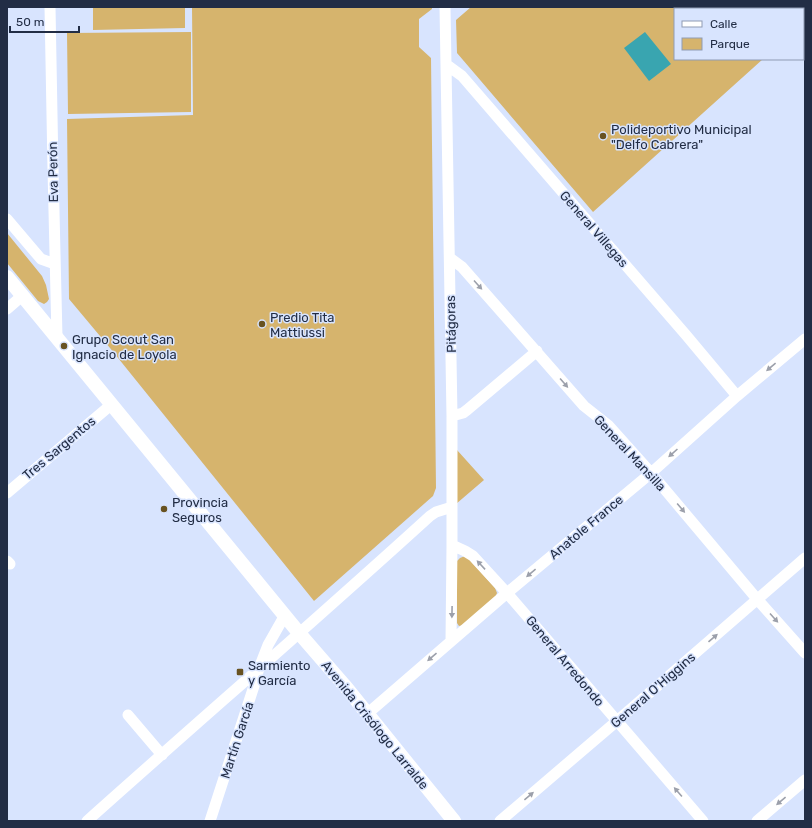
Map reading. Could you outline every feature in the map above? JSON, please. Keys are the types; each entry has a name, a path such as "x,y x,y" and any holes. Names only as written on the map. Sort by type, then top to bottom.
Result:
{"main road":[{"name":"Avenida Crisólogo Larralde","path":"7,277 285,615 302,630 367,714 454,821"}],"street":[{"name":"Eva Perón","path":"50,7 56,337"},
{"name":"Pitágoras","path":"447,9 452,416 451,641"},
{"name":"General Villegas","path":"447,65 462,76 686,334 737,396"},
{"path":"7,219 41,259 55,264"},
{"name":"General Mansilla","path":"450,258 462,268 537,351 584,406 608,425 805,653"},
{"path":"7,309 22,296"},
{"name":"Anatole France","path":"367,714 507,593 650,473 737,396 804,343"},
{"path":"452,416 463,413 467,410 537,351"},
{"name":"Tres Sargentos","path":"7,493 112,404"},
{"path":"87,821 430,516 436,512 452,507"},
{"name":"General Arredondo","path":"452,545 473,556 507,593 703,821"},
{"name":"General O'Higgins","path":"500,821 805,558"},
{"name":"Martín García","path":"210,821 259,668 272,637 285,615"},
{"path":"128,715 162,755"},
{"path":"757,821 805,780"}],"green space":[{"path":"93,7 185,7 185,28 93,30"},
{"name":"Predio Tita Mattiussi","path":"192,7 432,7 432,9 419,19 419,47 431,58 436,488 433,496 314,601 69,299 67,119 193,115"},
{"name":"Polideportivo Municipal \"Delfo Cabrera\"","path":"471,7 747,7 748,8 674,8 674,60 762,60 593,212 457,53 456,20"},
{"path":"191,32 191,112 68,114 67,33"},
{"path":"7,233 42,276 46,285 49,299 44,304 38,301 7,263"},
{"path":"457,450 484,480 456,504"},
{"path":"465,556 495,588 497,593 495,598 464,625 459,626 457,623 457,561"}],"shaded area":[{"path":"645,32 671,64 649,81 624,48"}],"place":[{"name":"Polideportivo Municipal \"Delfo Cabrera\"","path":"603,136"},
{"name":"Predio Tita Mattiussi","path":"262,324"},
{"name":"Grupo Scout San Ignacio de Loyola","path":"64,346"},
{"name":"Provincia Seguros","path":"164,509"},
{"name":"Sarmiento y García","path":"240,672"}]}
